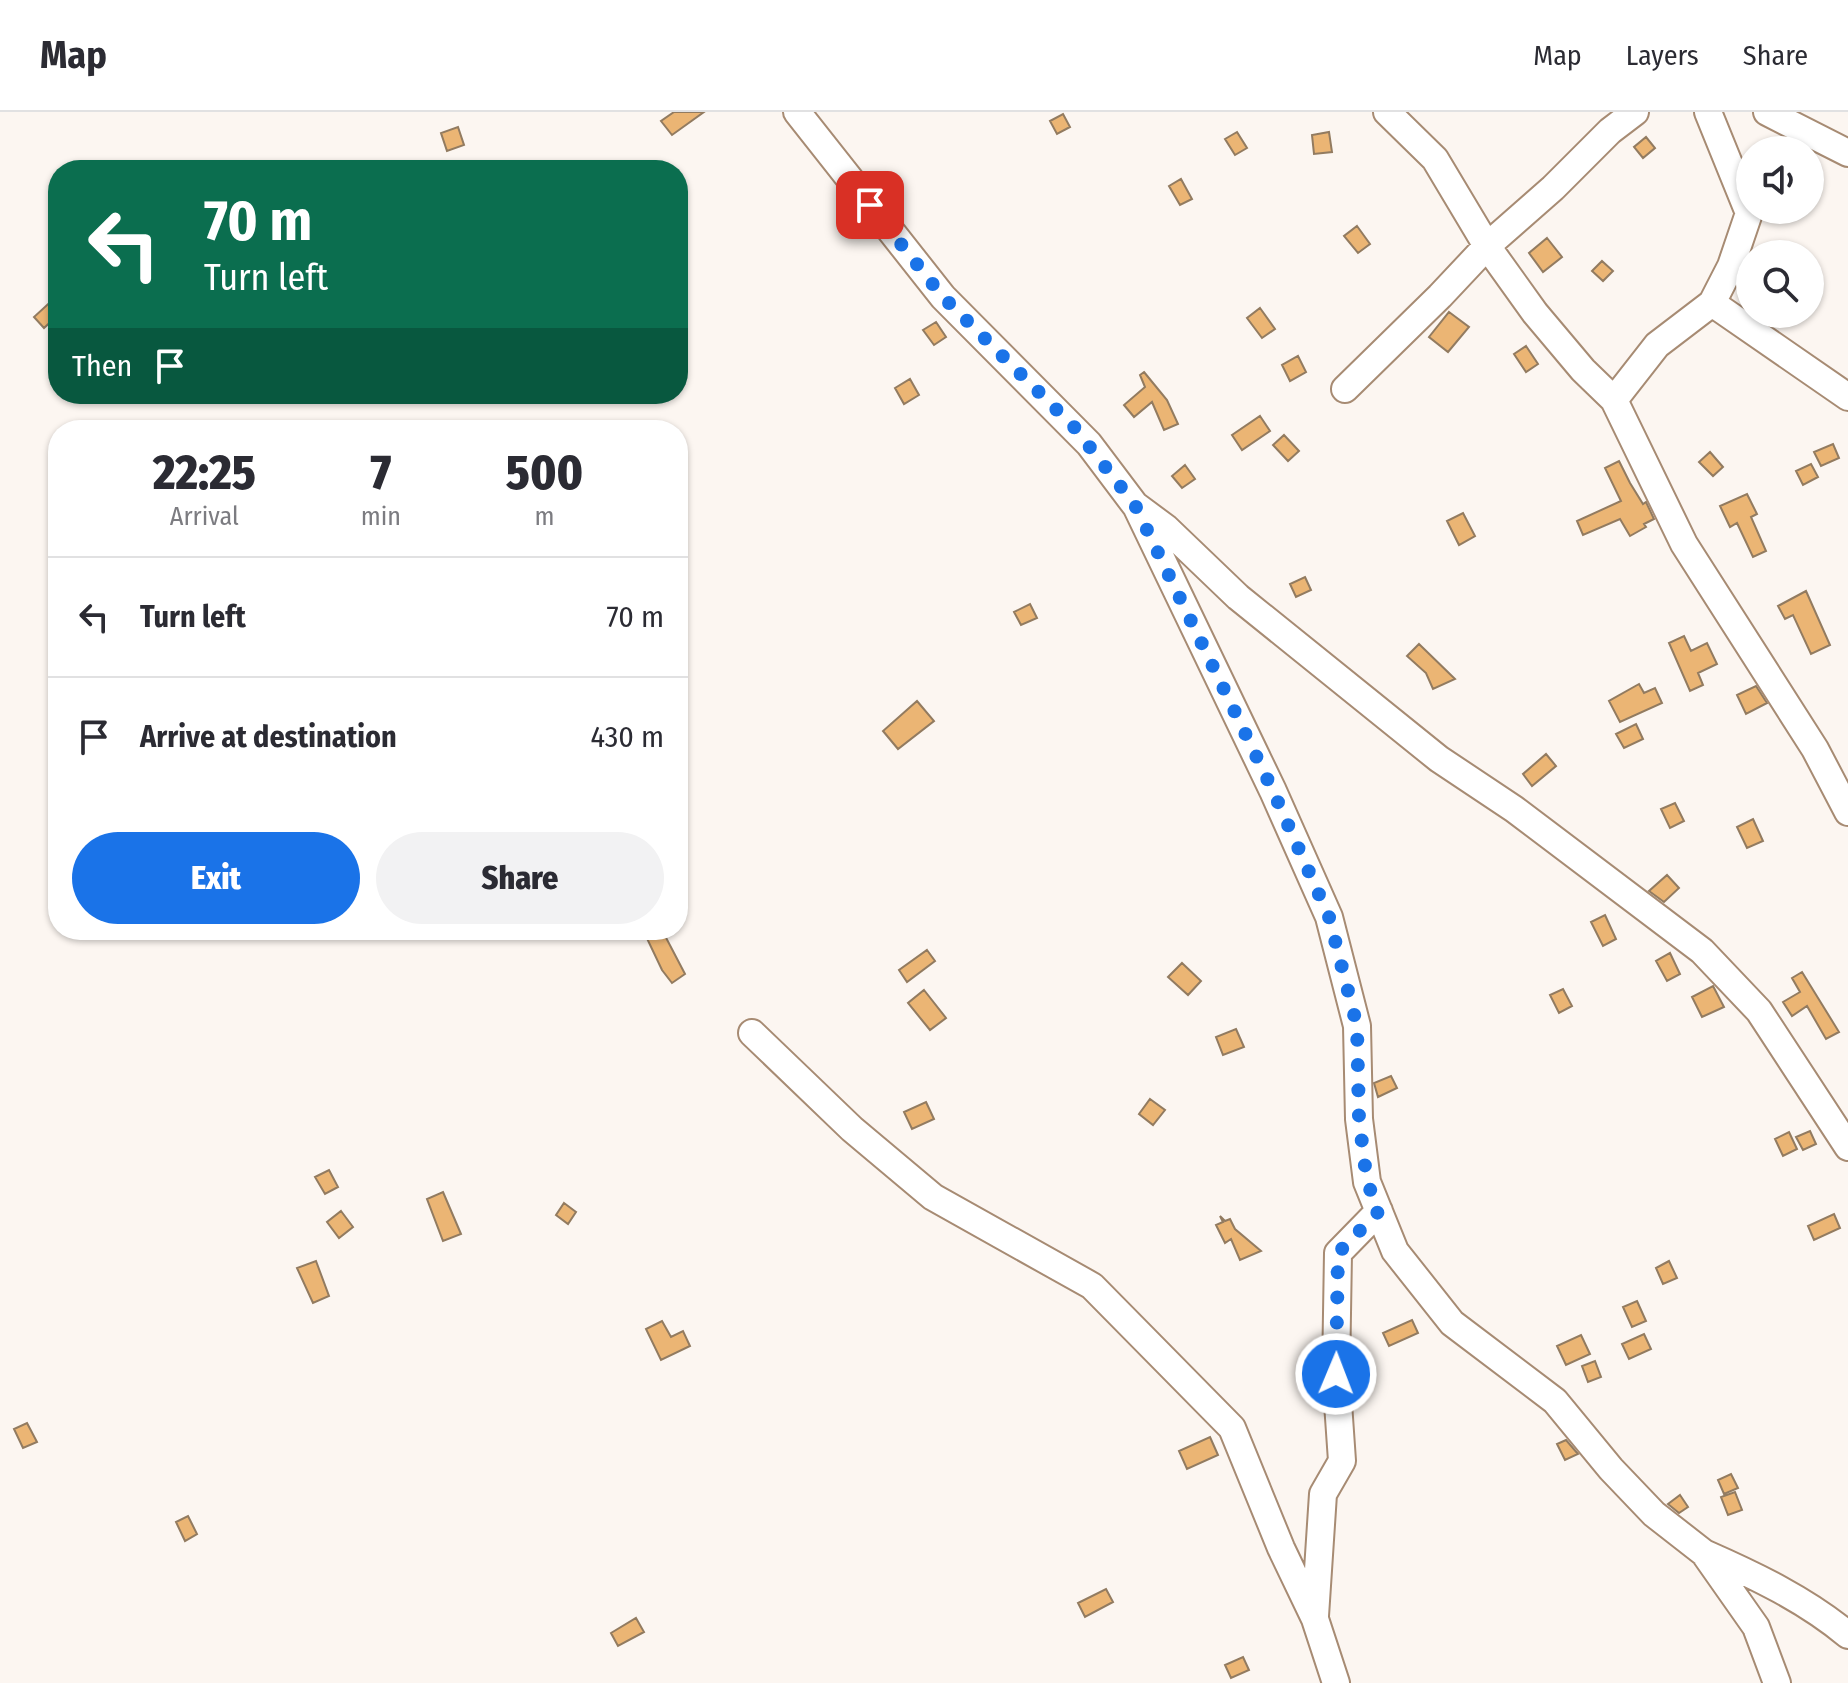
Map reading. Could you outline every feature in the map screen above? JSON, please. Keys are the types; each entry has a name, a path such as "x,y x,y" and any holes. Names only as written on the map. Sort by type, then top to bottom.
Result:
{"street":[{"path":"797,112 943,297 1079,433 1135,505 1273,791 1329,917 1357,1026 1359,1119 1367,1182 1395,1251 1452,1323 1555,1401 1611,1469 1654,1514 1704,1553 1753,1575 1825,1616 1848,1635"},
{"path":"1387,112 1435,159 1487,246 1535,313 1583,370 1614,400 1684,544 1815,749 1848,812"},
{"path":"1345,389 1487,246 1553,188 1610,131 1635,112"},
{"path":"1614,400 1657,345 1712,303 1731,266 1749,213 1708,112"},
{"path":"1767,112 1848,153"},
{"path":"1712,303 1848,397"},
{"path":"1135,505 1166,528 1238,597 1439,759 1527,819 1702,951 1759,1011 1848,1147"},
{"path":"752,1033 852,1129 933,1197 1092,1286 1232,1428 1281,1548 1315,1619 1336,1683"},
{"path":"1315,1619 1323,1494 1342,1461 1336,1374 1338,1253 1379,1211"},
{"path":"1704,1553 1756,1627 1777,1683"}],"building":[{"path":"674,112 704,112 672,135 661,121"},
{"path":"1063,114 1070,127 1057,134 1050,121"},
{"path":"458,127 464,145 447,151 441,133"},
{"path":"1237,132 1247,148 1235,155 1225,139"},
{"path":"1329,132 1332,152 1314,154 1312,135"},
{"path":"1646,137 1655,148 1643,158 1634,147"},
{"path":"1181,179 1192,199 1180,205 1169,186"},
{"path":"1357,226 1370,244 1358,253 1344,236"},
{"path":"1547,238 1562,257 1543,272 1529,253"},
{"path":"1602,261 1613,271 1603,281 1592,271"},
{"path":"48,304 48,324 44,328 34,317"},
{"path":"1260,308 1275,329 1262,338 1247,318"},
{"path":"1449,312 1469,327 1448,352 1429,337"},
{"path":"936,322 946,337 934,345 923,330"},
{"path":"1526,346 1538,364 1526,372 1514,354"},
{"path":"1298,356 1306,372 1290,381 1282,365"},
{"path":"1144,372 1167,400 1178,424 1164,430 1152,402 1134,417 1124,405 1145,387 1140,375"},
{"path":"910,379 919,395 904,404 895,388"},
{"path":"1260,416 1270,431 1242,450 1232,435"},
{"path":"1284,435 1299,451 1288,461 1273,445"},
{"path":"1833,444 1839,458 1821,466 1814,452"},
{"path":"1710,452 1723,467 1713,476 1699,462"},
{"path":"1619,461 1654,519 1630,536 1620,519 1583,535 1577,521 1621,501 1605,468"},
{"path":"1811,464 1818,477 1803,485 1796,471"},
{"path":"1185,465 1195,479 1182,488 1172,476"},
{"path":"1747,494 1757,514 1751,517 1766,551 1753,557 1737,523 1730,527 1720,506"},
{"path":"1463,513 1475,536 1459,545 1447,521"},
{"path":"1305,577 1311,590 1296,597 1290,584"},
{"path":"1806,591 1830,645 1811,654 1793,615 1785,619 1778,606"},
{"path":"1030,604 1037,618 1021,625 1014,612"},
{"path":"1684,636 1691,651 1707,643 1717,664 1698,673 1703,685 1690,691 1669,643"},
{"path":"1419,644 1455,679 1433,689 1426,673 1407,656"},
{"path":"1639,684 1644,693 1655,688 1662,703 1620,722 1609,701"},
{"path":"1756,686 1767,703 1746,714 1737,695"},
{"path":"917,701 934,721 898,749 883,731"},
{"path":"1636,724 1643,739 1624,748 1616,734"},
{"path":"1546,754 1556,766 1532,786 1523,774"},
{"path":"1675,803 1684,821 1670,828 1661,809"},
{"path":"1753,819 1763,841 1747,848 1737,827"},
{"path":"1667,875 1679,888 1664,902 1649,891"},
{"path":"1605,915 1616,939 1603,946 1591,922"},
{"path":"648,940 667,940 685,974 672,983"},
{"path":"927,950 935,961 907,982 899,970"},
{"path":"1670,953 1680,974 1667,981 1656,961"},
{"path":"1182,963 1201,981 1188,995 1168,977"},
{"path":"1802,972 1839,1032 1826,1039 1807,1006 1792,1016 1783,1002 1800,992 1792,978"},
{"path":"1713,986 1724,1007 1702,1017 1692,997"},
{"path":"1563,989 1572,1006 1559,1013 1550,995"},
{"path":"924,990 946,1018 930,1030 908,1003"},
{"path":"1236,1029 1244,1047 1223,1055 1216,1037"},
{"path":"1391,1076 1397,1088 1378,1097 1374,1083"},
{"path":"1150,1099 1165,1110 1153,1125 1139,1114"},
{"path":"926,1102 934,1119 912,1129 904,1112"},
{"path":"1810,1131 1816,1144 1803,1150 1796,1137"},
{"path":"1789,1132 1797,1149 1783,1156 1775,1139"},
{"path":"329,1170 338,1187 325,1194 315,1177"},
{"path":"443,1192 461,1234 443,1241 427,1199"},
{"path":"564,1203 576,1212 568,1224 556,1215"},
{"path":"341,1211 353,1227 339,1238 327,1222"},
{"path":"1834,1214 1840,1228 1814,1240 1808,1226"},
{"path":"1220,1216 1225,1221 1230,1219 1235,1229 1261,1251 1240,1260 1231,1239 1225,1243 1216,1225 1223,1222"},
{"path":"316,1261 329,1296 313,1303 297,1268"},
{"path":"1669,1261 1677,1278 1663,1284 1656,1268"},
{"path":"1637,1301 1646,1321 1632,1327 1623,1307"},
{"path":"1412,1320 1418,1333 1389,1346 1383,1333"},
{"path":"662,1321 671,1337 683,1331 690,1346 661,1360 646,1329"},
{"path":"1644,1334 1651,1349 1629,1359 1622,1344"},
{"path":"1581,1335 1590,1354 1566,1365 1557,1346"},
{"path":"1595,1361 1601,1377 1588,1382 1582,1366"},
{"path":"27,1423 37,1442 23,1448 14,1429"},
{"path":"1210,1437 1218,1455 1187,1469 1179,1451"},
{"path":"1566,1440 1578,1454 1565,1460 1557,1444"},
{"path":"1731,1474 1738,1488 1724,1494 1718,1480"},
{"path":"1735,1492 1742,1510 1728,1515 1721,1497"},
{"path":"1680,1495 1688,1507 1679,1513 1668,1504"},
{"path":"188,1516 197,1534 185,1541 176,1522"},
{"path":"1106,1589 1113,1602 1085,1617 1078,1603"},
{"path":"636,1618 644,1632 618,1646 611,1633"},
{"path":"1243,1657 1249,1670 1231,1678 1225,1665"}],"route":[{"path":"870,205 943,297 1074,427 1135,505 1273,791 1329,917 1357,1026 1359,1119 1367,1182 1379,1211 1338,1253 1336,1374"}]}
